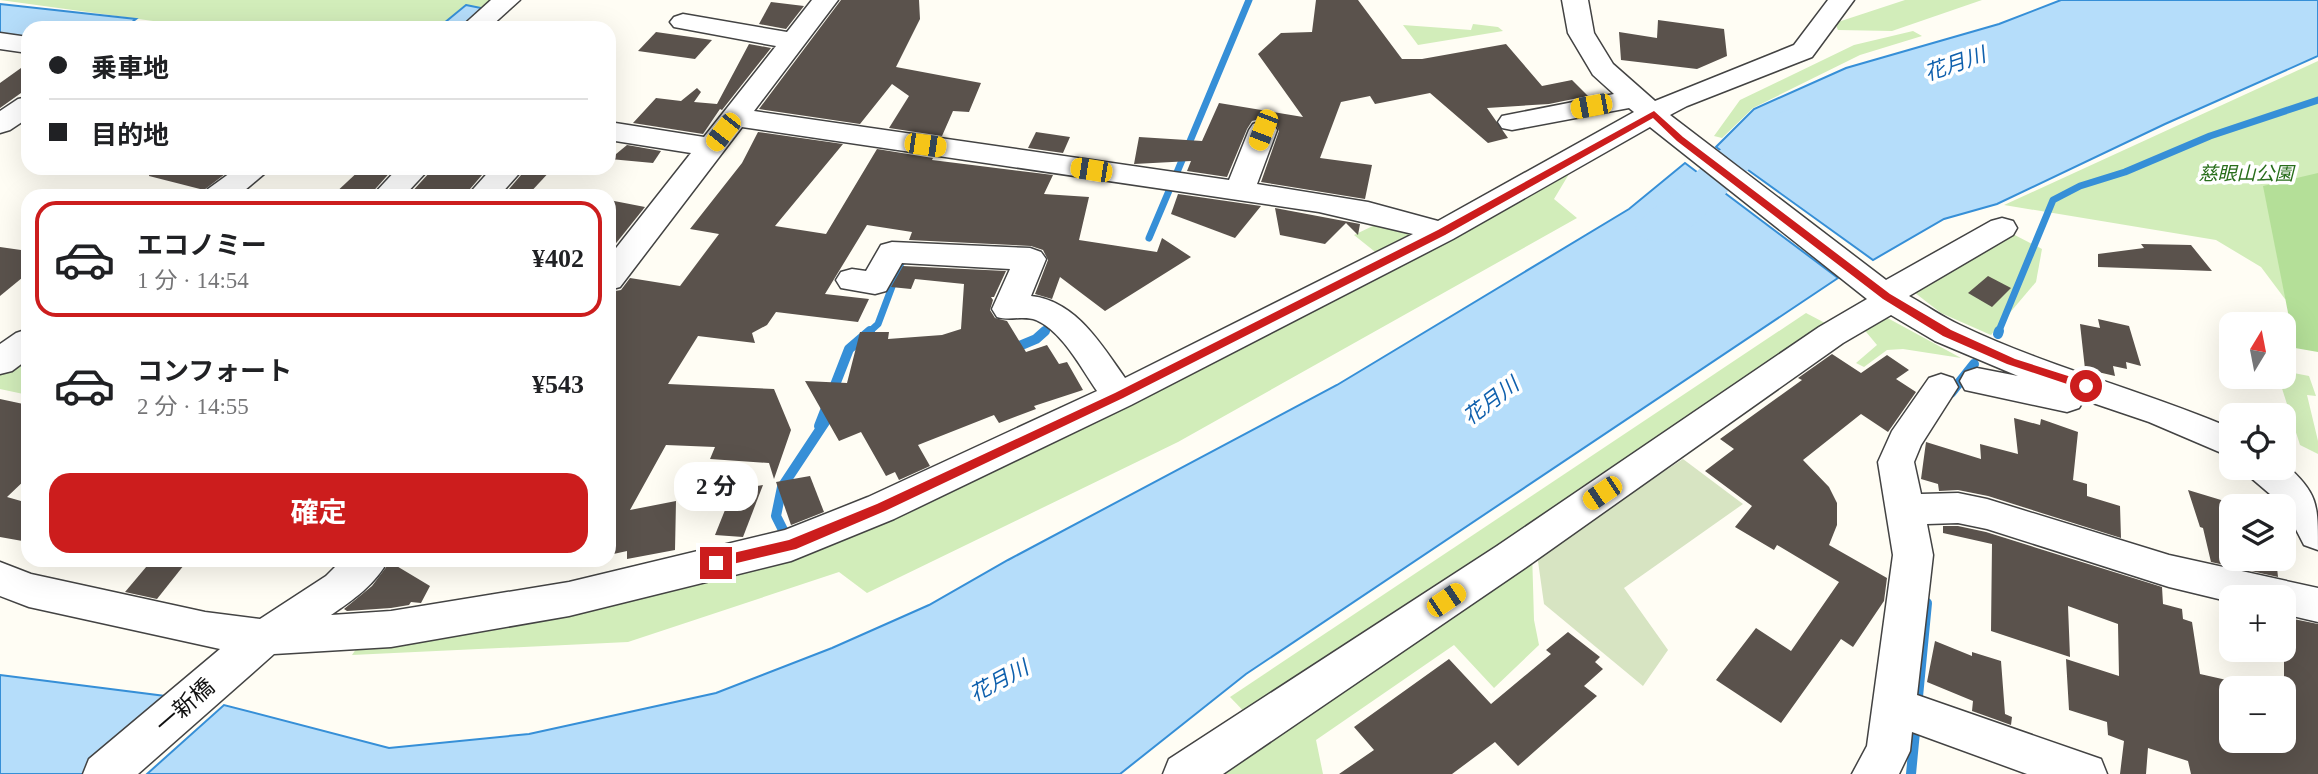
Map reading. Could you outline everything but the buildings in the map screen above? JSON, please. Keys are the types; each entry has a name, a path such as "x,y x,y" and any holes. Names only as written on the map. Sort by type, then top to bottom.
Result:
{"street":[{"path":"482,21 508,0"},
{"path":"616,270 825,0"},
{"path":"1576,0 1581,33 1603,69 1680,139 1886,297 1947,333 2011,361 2162,413 2219,438"},
{"path":"1512,122 1645,106 1680,99 1803,51 1841,0"},
{"path":"683,22 793,41"},
{"path":"0,41 21,43"},
{"path":"0,579 29,590 205,630 265,637 391,629 569,599 791,545 881,508 1119,396 1442,232 1645,106"},
{"path":"0,126 21,110"},
{"path":"734,117 1240,190 1368,212 1442,232"},
{"path":"0,126 21,130"},
{"path":"1240,190 1263,130"},
{"path":"616,132 711,147"},
{"path":"228,189 247,175"},
{"path":"394,189 408,175"},
{"path":"489,189 502,175"},
{"path":"1185,774 1511,557 1831,335 1878,308 1886,297 2002,228"},
{"path":"852,280 875,283 892,252 1030,259 1009,309 1031,307 1046,311 1072,333 1119,396"},
{"path":"1874,774 1908,710 1913,555 1920,510 1896,462 1905,441 1959,384 2069,400 2111,395"},
{"path":"2284,480 2306,494 2318,534"},
{"path":"1920,510 1958,508 1987,514 2169,571 2318,605"},
{"name":"一新橋","path":"105,774 265,637 340,588 361,567"},
{"path":"1908,710 2085,774"}],"green space":[{"path":"0,0 501,0 475,21 153,21"},
{"path":"1905,0 1982,0 1892,31 1838,30 1835,23"},
{"path":"1473,24 1498,27 1503,31 1418,45 1403,25 1471,30"},
{"path":"1913,31 1922,36 1860,55 1753,108 1722,138 1714,136 1740,100 1854,45"},
{"name":"慈眼山公園","path":"2318,61 2318,303 2285,299 2261,267 2216,240 2004,205"},
{"path":"2318,173 2318,352 2296,348 2296,312 2288,312 2263,186"},
{"path":"1569,174 1554,199 1577,218 1178,442 867,593 839,572 628,642 352,655 363,639 822,541 1347,290"},
{"path":"1379,223 1437,232 1384,259 1354,235"},
{"path":"2007,231 2042,249 2036,282 1991,335 1941,313 1910,289"},
{"path":"1806,313 1825,323 1254,722 1230,697"},
{"path":"1882,315 1961,358 1903,349 1887,350 1864,367 1856,363 1877,345 1862,327"},
{"path":"21,360 21,394 0,389 0,371"},
{"path":"2296,373 2309,376 2316,396 2307,395 2318,441 2318,454 2300,445 2296,432 2296,403 2287,403 2282,389 2296,389"},
{"path":"1683,459 1743,504 1624,588 1668,650 1643,686 1544,604 1537,554"},
{"path":"1532,551 1534,620 1539,645 1494,688 1454,645 1316,740 1323,774 1215,774"}],"water":[{"path":"2061,0 2318,0 2318,56 2165,124 1997,204 1944,219 1873,260 1716,147 1754,109 1846,68 1999,24"},
{"path":"0,4 136,19 21,21 21,38 0,35"},
{"path":"466,5 491,10 478,21 447,21"},
{"path":"1685,163 1838,278 1246,674 1120,774 147,774 224,705 389,748 529,734 716,693 832,648 929,605 1008,560 1337,385 1629,209"},
{"path":"0,675 181,698 88,774 0,774"}],"waterway":[{"path":"1175,177 1249,0"},
{"path":"1998,333 2053,200 2080,186 2125,172 2210,136 2318,100"},
{"name":"花月川","path":"1657,228 1675,216 1754,142 1792,121"},
{"path":"1149,238 1171,186"},
{"path":"868,333 878,324 902,260"},
{"path":"1043,333 1056,321"},
{"path":"819,426 849,349 870,331"},
{"path":"1012,349 1036,339 1045,331"},
{"path":"1951,393 1974,364"},
{"path":"788,540 776,516 782,487 827,419 835,415"},
{"path":"1917,707 1927,603"},
{"path":"1911,774 1916,721"}],"route":[{"path":"716,563 791,545 881,508 1119,396 1442,232 1654,113 1680,139 1886,297 1947,333 2011,361 2086,386"}]}
